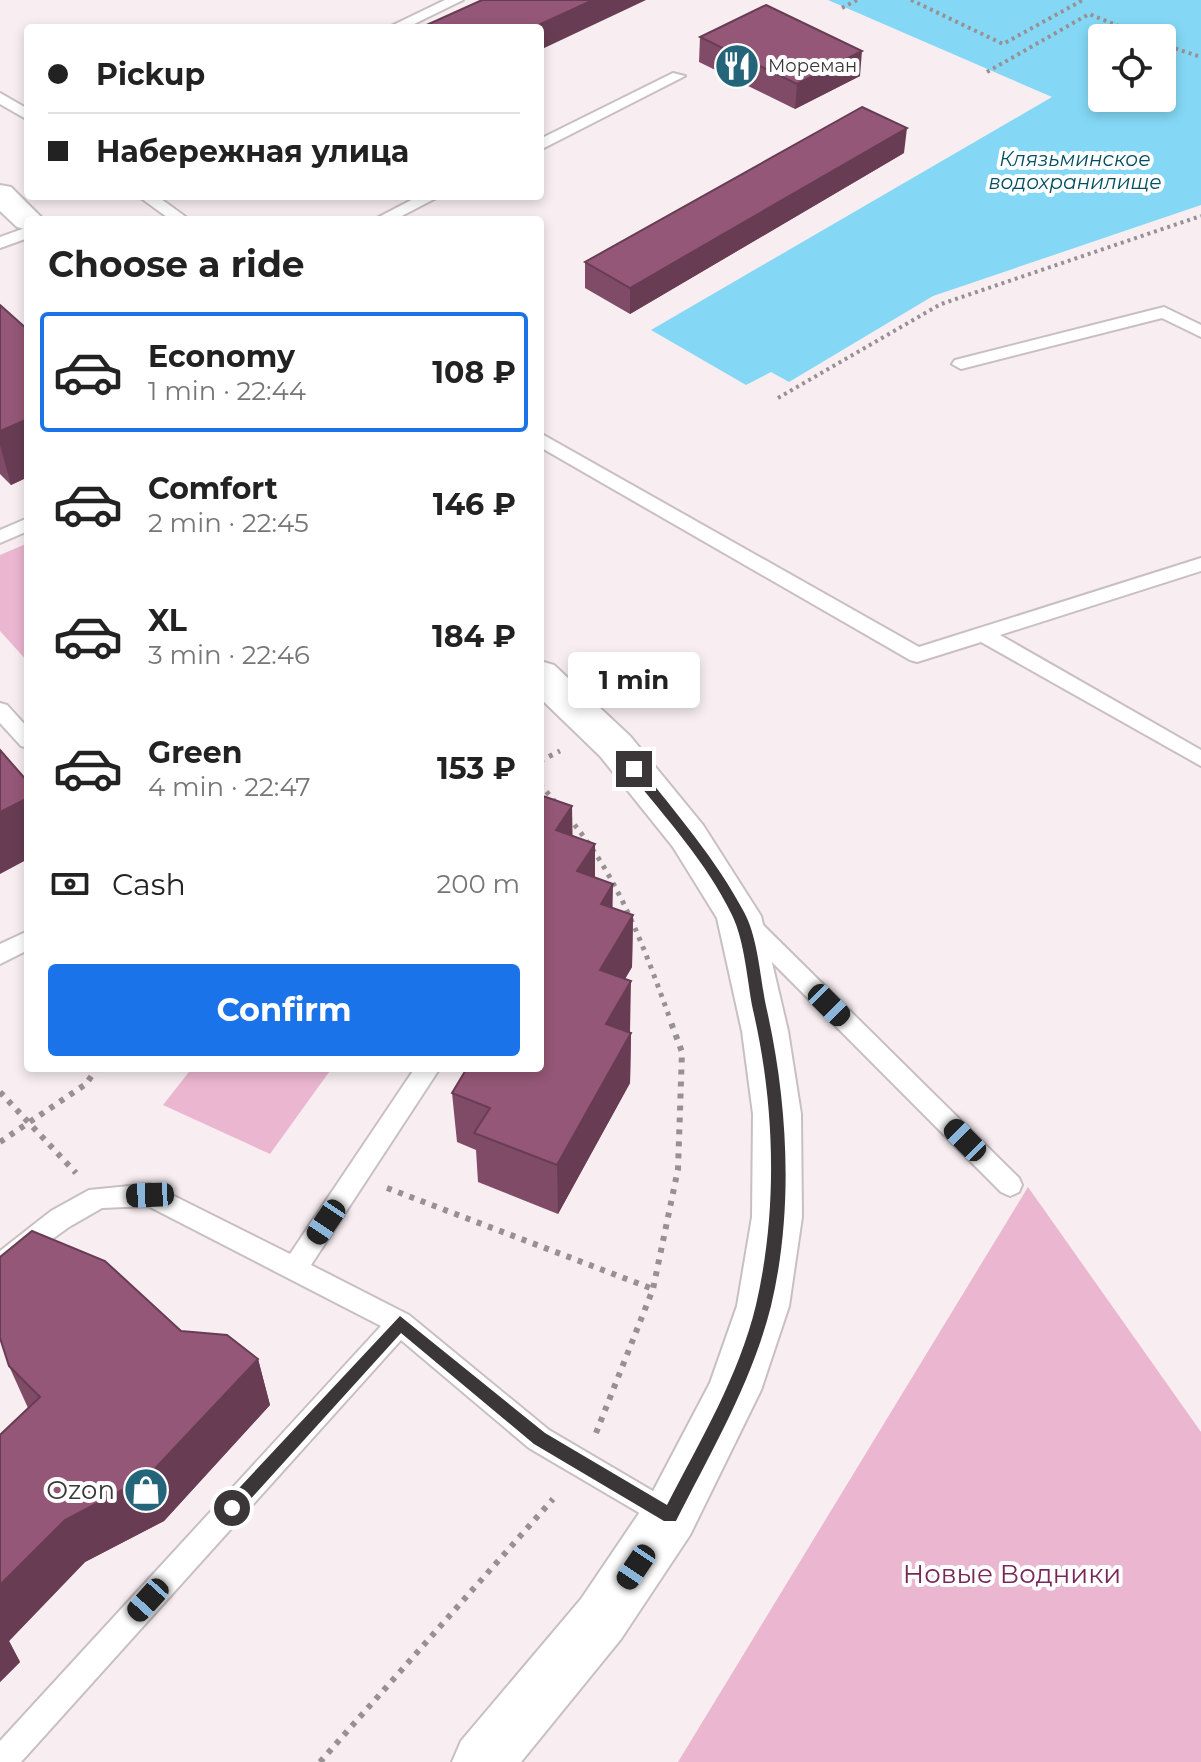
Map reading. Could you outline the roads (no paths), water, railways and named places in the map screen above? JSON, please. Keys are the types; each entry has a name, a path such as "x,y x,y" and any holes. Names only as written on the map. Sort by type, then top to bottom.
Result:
{"street":[{"path":"0,194 24,216"},
{"path":"482,1762 601,1619 670,1516 734,1390 763,1306 777,1217 777,1114 765,1031 739,916 688,836 615,746 544,679"}],"lane":[{"path":"403,24 456,0"},
{"path":"544,143 678,76"},
{"path":"0,97 24,113"},
{"path":"152,200 176,216"},
{"path":"390,216 424,200"},
{"path":"0,243 24,234"},
{"path":"961,364 1164,312 1201,332"},
{"path":"544,441 917,655 1201,564"},
{"path":"2,533 24,525"},
{"path":"983,634 1201,759"},
{"path":"0,710 24,737"},
{"path":"739,916 1010,1185"},
{"path":"0,955 24,942"},
{"path":"295,1268 425,1072"},
{"path":"0,1266 60,1219 98,1198 150,1195 400,1323 539,1439 670,1516"},
{"path":"1,1762 400,1323"}],"water":[{"name":"Клязьминское водохранилище","path":"828,0 1201,0 1201,205 933,296 789,382 771,372 746,385 651,330 1052,97"}],"place":[{"name":"Мореман","path":"737,66"},
{"name":"Ozon","path":"146,1490"}],"park label":[{"name":"Новые Водники","path":"1012,1574"}]}
